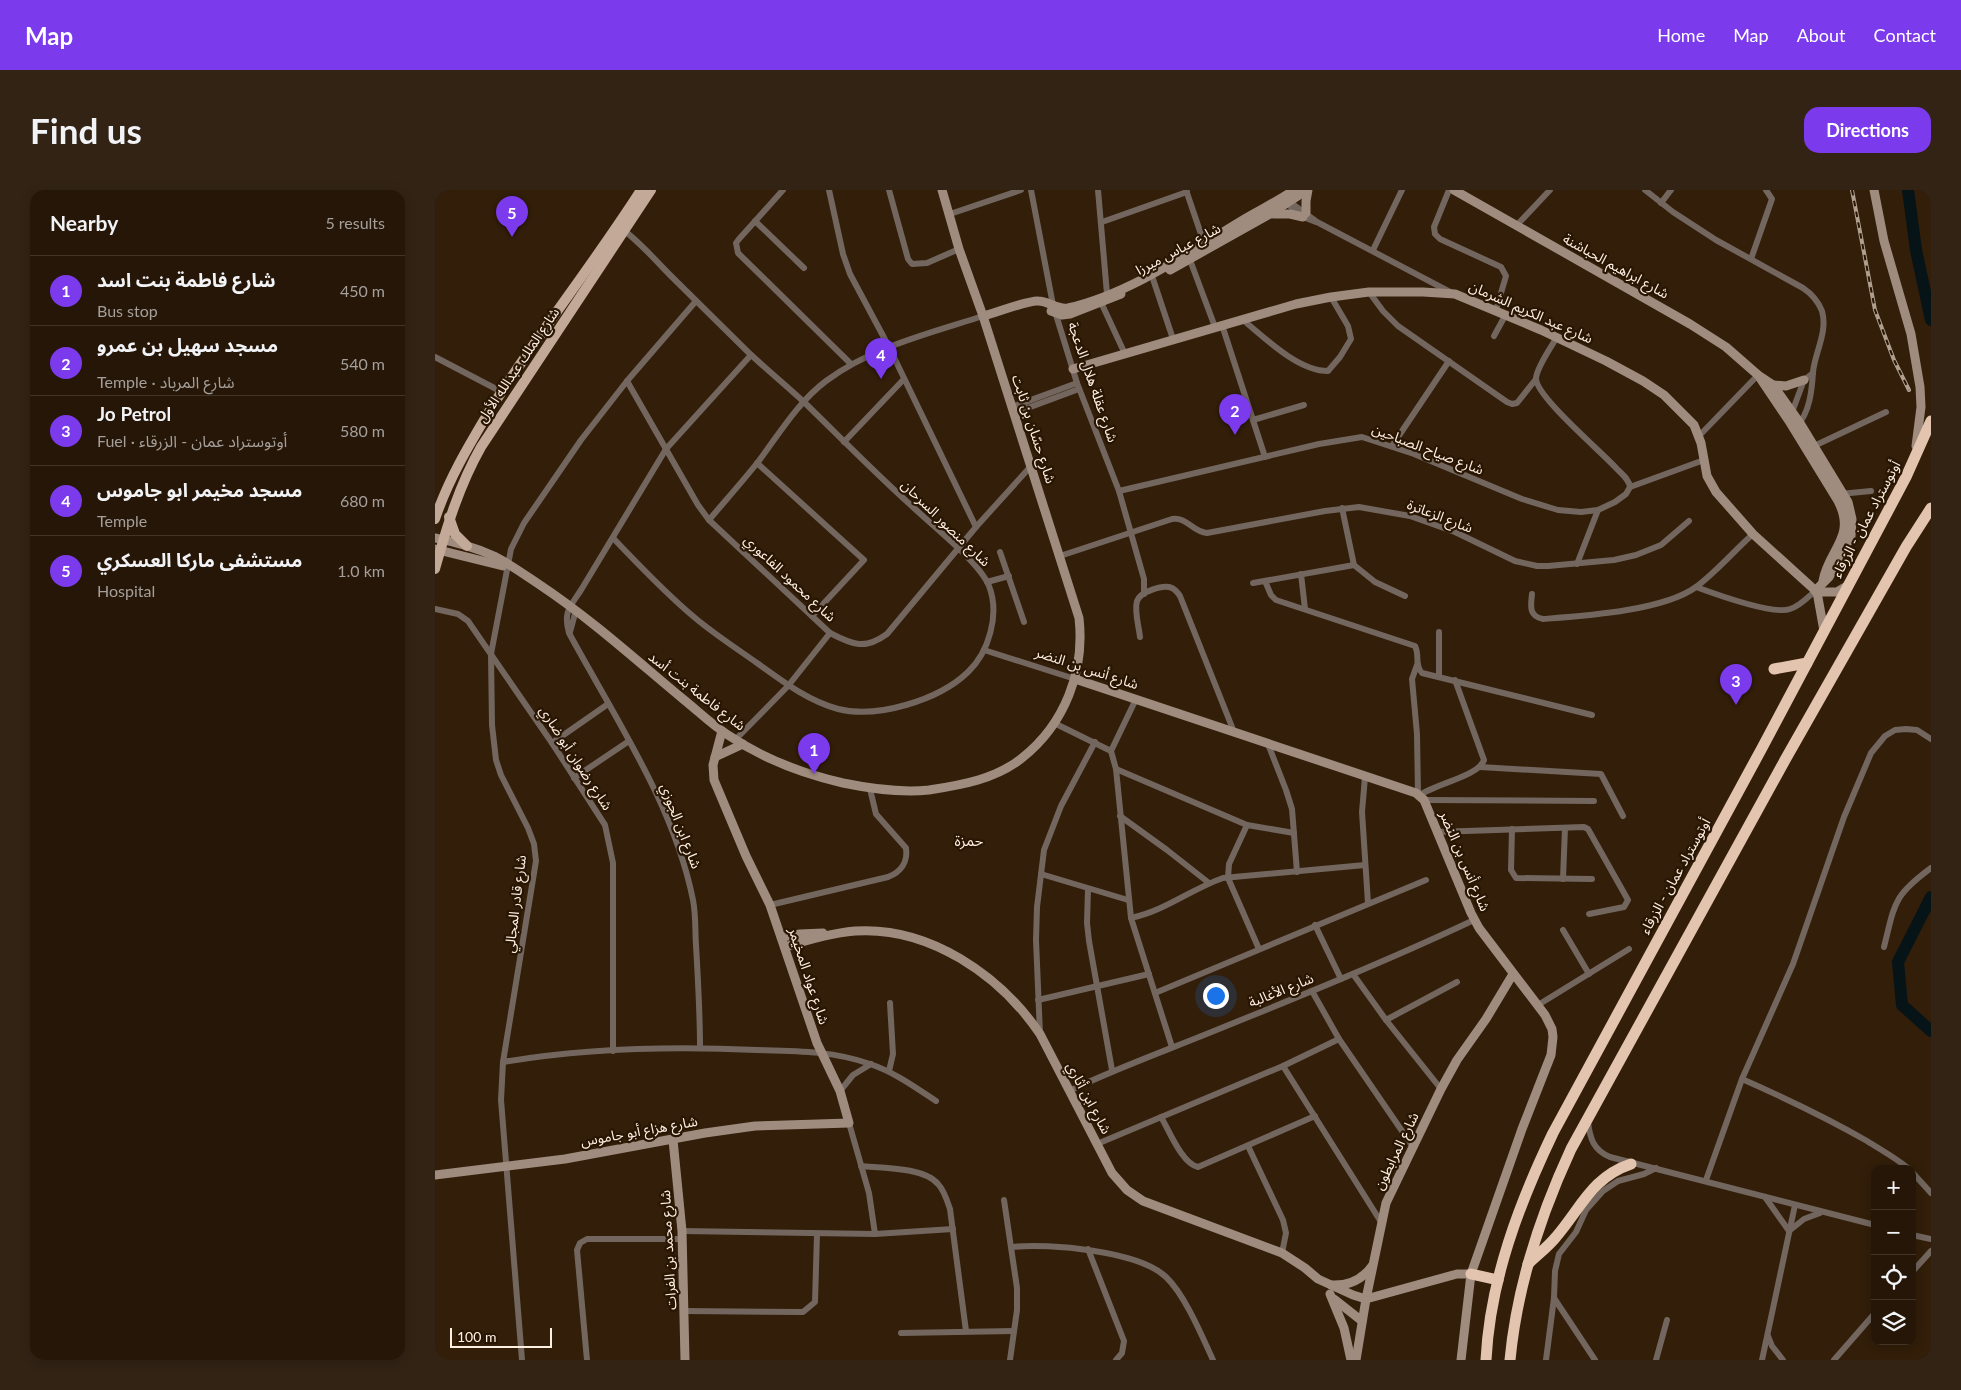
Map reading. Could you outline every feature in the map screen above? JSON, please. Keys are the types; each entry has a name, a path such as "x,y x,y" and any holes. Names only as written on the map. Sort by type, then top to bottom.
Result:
{"highway":[{"name":"أوتوستراد عمان - الزرقاء","path":"1486,1360 1498,1280 1523,1200 1553,1133 1849,585 1914,460 1931,421"},
{"path":"1510,1360 1516,1318 1528,1264 1549,1198 1587,1117 1840,662 1905,547 1931,508"},
{"path":"1773,669 1807,663"},
{"path":"1528,1264 1556,1237 1596,1184 1612,1171 1631,1164"},
{"path":"1471,1274 1498,1280"}],"main road":[{"name":"شارع الملك عبدالله الأول","path":"435,569 439,539 465,475 491,429 621,228 641,190"},
{"name":"شارع الملك عبدالله الأول","path":"435,519 444,492 502,392 563,300 651,190"},
{"path":"449,517 455,534 467,546"}],"street":[{"path":"783,190 736,244 738,253 851,364"},
{"path":"829,190 849,274 889,347 976,527"},
{"path":"889,190 908,259 912,264 927,263 959,249"},
{"name":"شارع حسّان بن ثابت","path":"943,190 959,249 983,316 1079,618 1080,644 1075,679"},
{"path":"950,214 1021,190"},
{"name":"شارع عقلة هلال الدعجة","path":"1031,190 1054,309 1078,386 1119,491 1144,579 1144,594 1138,599 1136,606 1140,637"},
{"path":"1098,190 1102,222 1102,298 1125,354"},
{"name":"شارع عباس ميرزا","path":"1054,309 1068,308 1102,298 1190,260 1270,214 1294,190"},
{"path":"1305,215 1308,190"},
{"name":"شارع عباس ميرزا","path":"1152,277 1258,211 1308,190"},
{"path":"1373,250 1402,190"},
{"path":"1449,190 1434,227 1435,234 1440,239 1501,267 1505,276 1496,310"},
{"name":"شارع ابراهيم الحباشنة","path":"1454,190 1696,327 1725,347 1758,375 1814,446 1839,494 1845,526 1840,543 1825,572 1823,584 1816,591"},
{"path":"1516,226 1549,190"},
{"path":"1645,190 1716,240 1803,288 1818,302 1823,323 1813,373 1813,382 1806,412 1794,421"},
{"path":"1661,203 1671,190"},
{"path":"1751,259 1772,199 1767,190"},
{"path":"1874,190 1884,241 1911,334 1920,387 1920,426 1914,460"},
{"path":"1102,222 1187,191 1204,243"},
{"path":"1285,201 1317,222 1455,294"},
{"path":"1270,214 1305,215"},
{"path":"755,221 804,268"},
{"name":"شارع منصور السرحان","path":"613,538 689,613 788,686 823,704 840,710 863,712 897,707 939,692 956,682 978,661 984,650 991,627 993,611 987,582 958,549 751,355 621,228"},
{"path":"1190,260 1219,326 1265,457"},
{"path":"1152,277 1173,339"},
{"path":"1369,292 1391,319 1449,362 1512,404 1520,400 1536,379 1543,360 1557,337"},
{"name":"شارع عبد الكريم الشرمان","path":"1073,369 1296,304 1331,297 1369,292 1455,294 1557,337 1655,388 1687,416 1699,436 1707,476 1715,492 1753,534 1816,591"},
{"path":"1243,320 1290,357 1309,368 1328,371 1340,357 1351,338 1348,326 1331,297"},
{"name":"شارع قادر المجالي","path":"522,1360 501,1100 503,1062 536,861 534,844 528,828 501,775 495,754 491,725 491,654 515,539 523,523 581,440 627,381 696,301"},
{"path":"709,520 757,463 803,402 825,381 851,364 889,347 1029,303 1054,309"},
{"path":"1494,336 1505,314"},
{"name":"شارع ابن الجوزي","path":"700,1047 699,992 693,902 675,838 655,790 569,633 573,608 666,449 751,355"},
{"path":"435,357 502,392"},
{"path":"1393,446 1449,362"},
{"path":"1773,385 1792,385 1804,380 1813,373"},
{"path":"1699,436 1758,375"},
{"name":"شارع ابراهيم الحباشنة","path":"1758,375 1773,385 1839,494"},
{"path":"844,442 905,379"},
{"path":"1536,379 1538,386 1549,401 1613,463 1627,480 1630,487 1704,460"},
{"path":"1794,421 1804,380"},
{"name":"شارع محمود الفاعوري","path":"627,381 698,505 709,520 830,633 855,645 863,645 879,640 893,627 976,527 1031,466"},
{"path":"1013,410 1078,386"},
{"path":"1253,420 1304,405"},
{"path":"1814,446 1886,412"},
{"name":"شارع صياح الصباحين","path":"1119,491 1265,457 1362,437 1393,446 1538,505 1569,512 1591,512 1598,510 1621,498 1630,487"},
{"path":"757,463 864,560 812,616"},
{"path":"1839,494 1871,491"},
{"path":"1342,508 1354,565 1375,582 1405,596"},
{"name":"شارع الزعاترة","path":"1060,556 1172,519 1179,518 1201,533 1207,533 1342,508 1359,508 1410,516 1455,532 1524,564 1548,566 1577,564 1636,555 1661,545 1675,535 1689,521"},
{"path":"1577,564 1598,510"},
{"path":"1532,594 1531,612 1543,620 1606,614 1645,606 1671,598 1696,587 1753,534"},
{"name":"شارع فاطمة بنت أسد","path":"439,539 467,546 494,556 573,608 722,731 739,742 805,773 870,789 902,792 949,787 990,776 1007,768 1027,754 1054,723 1070,695 1075,679"},
{"name":"شارع فاطمة بنت أسد","path":"437,550 509,566"},
{"path":"1000,552 1024,622"},
{"path":"1253,583 1354,565"},
{"path":"1301,574 1305,609"},
{"path":"987,582 1009,576"},
{"name":"شارع عقلة هلال الدعجة","path":"1144,579 1155,590"},
{"path":"1265,581 1273,598 1415,646 1418,652 1413,679 1421,796"},
{"path":"1696,587 1779,610 1792,608 1816,591 1837,592 1849,585"},
{"path":"1144,594 1169,587 1180,596 1234,732"},
{"path":"1816,591 1824,630"},
{"name":"شارع رضوان أبو ضاري","path":"435,609 458,614 465,618 552,743 605,825 613,864 613,1051"},
{"path":"1439,632 1439,677"},
{"path":"715,757 739,742 788,686 830,633"},
{"name":"شارع أنس بن النضر","path":"984,650 1136,699 1421,796 1474,920 1538,1005 1552,1028 1553,1037 1551,1055 1522,1129 1471,1274 1461,1360"},
{"path":"1417,665 1422,673 1592,715"},
{"path":"1455,680 1484,756 1483,764 1480,768"},
{"path":"1136,699 1111,751 1115,768 1131,918 1172,1047"},
{"path":"552,743 608,704"},
{"path":"1054,723 1111,751"},
{"path":"1706,1180 1742,1079 1793,964 1844,817 1871,753 1885,736 1895,730 1917,730 1931,739"},
{"name":"شارع عواد المخيمر","path":"722,731 715,757 714,780 746,856 770,905 813,1031 841,1091 869,1193 875,1234"},
{"path":"574,778 629,742"},
{"path":"1040,1034 1037,907 1044,850 1061,806 1095,742"},
{"path":"1268,744 1288,795 1295,833 1297,872"},
{"path":"1115,768 1247,825 1295,833"},
{"path":"1421,796 1429,789 1480,768 1601,774 1623,816"},
{"path":"1365,777 1362,804 1368,903"},
{"path":"770,905 888,877 899,871 906,860 906,848 876,814 870,789"},
{"path":"1421,796 1594,801"},
{"path":"1120,816 1209,883"},
{"path":"1247,825 1229,864 1228,878 1259,949"},
{"path":"1436,832 1584,827 1590,830 1628,900 1624,907 1589,914"},
{"path":"1563,879 1565,828"},
{"path":"1512,829 1511,870 1514,876 1519,879 1592,879"},
{"path":"1131,918 1161,909 1209,883 1228,878 1365,866"},
{"path":"1884,947 1898,898 1907,886 1931,868"},
{"path":"1041,874 1128,900"},
{"path":"1155,993 1426,880"},
{"path":"1088,889 1087,923 1112,1070"},
{"name":"شارع الأغالبة","path":"1069,1091 1112,1070 1353,974 1474,920"},
{"path":"1315,926 1341,979"},
{"path":"1563,930 1589,974"},
{"name":"شارع ابن أثاري","path":"782,937 800,934 877,931 900,934 937,946 977,969 1021,1009 1040,1034 1112,1173 1127,1190 1143,1201 1282,1253 1328,1285 1366,1299"},
{"name":"شارع ابن أثاري","path":"785,948 843,933"},
{"path":"1538,1005 1629,949"},
{"path":"1038,1000 1149,974"},
{"path":"1353,974 1386,1020 1441,1089"},
{"name":"شارع المرابطون","path":"1356,1360 1366,1299 1386,1203 1457,1060 1486,1019 1513,974"},
{"path":"1386,1020 1457,982"},
{"path":"1312,991 1339,1040 1413,1146"},
{"path":"889,1072 893,1054 890,1003"},
{"path":"1097,1144 1283,1066 1339,1040"},
{"path":"503,1062 534,1057 700,1047 822,1052 871,1064 889,1072 936,1101"},
{"path":"841,1091 853,1076 871,1064"},
{"path":"1283,1066 1381,1222"},
{"path":"1742,1079 1848,1131 1903,1165"},
{"path":"1161,1117 1185,1160 1193,1166 1202,1166 1315,1116"},
{"path":"1587,1117 1589,1135 1595,1146 1604,1155 1631,1164 1706,1180 1871,1224"},
{"name":"شارع هزاع أبو جاموس","path":"435,1175 565,1158 755,1126 849,1124"},
{"name":"شارع محمد بن الفرات","path":"673,1140 682,1235 685,1360"},
{"path":"1248,1146 1283,1220 1286,1232 1282,1253"},
{"path":"861,1166 906,1170 930,1177 938,1183 950,1209 966,1332"},
{"path":"1546,1360 1555,1298 1554,1274 1557,1261 1586,1210 1612,1184 1644,1174 1656,1168"},
{"path":"1916,1176 1931,1193"},
{"path":"1765,1197 1789,1231"},
{"path":"1004,1200 1017,1293 1014,1331 1009,1360"},
{"path":"1762,1360 1795,1205"},
{"path":"1789,1231 1804,1219 1822,1212"},
{"path":"587,1360 577,1250 580,1242 587,1239 682,1235 875,1234 953,1229"},
{"path":"685,1311 803,1312 815,1302 817,1234"},
{"path":"1916,1236 1931,1239"},
{"path":"1012,1247 1047,1245 1087,1249 1144,1264 1163,1274 1171,1282 1195,1322 1213,1360"},
{"path":"1087,1249 1124,1341 1122,1353 1116,1360"},
{"path":"1916,1268 1931,1252"},
{"path":"1328,1285 1339,1286 1354,1281 1367,1272 1373,1264"},
{"path":"1366,1299 1457,1274 1471,1274"},
{"name":"شارع ابن أثاري","path":"1318,1279 1329,1294 1362,1321"},
{"path":"1329,1294 1344,1328 1351,1360"},
{"path":"1555,1298 1595,1360"},
{"path":"1833,1360 1871,1317"},
{"path":"1656,1360 1667,1320"},
{"path":"901,1332 1014,1331"},
{"path":"1768,1333 1772,1346 1783,1360"}],"waterway":[{"path":"1908,190 1916,250 1931,320"},
{"path":"1931,897 1898,962 1902,1005 1931,1031"}],"railway":[{"path":"1852,190 1875,310 1894,360 1909,390"}],"place":[{"name":"مستشفى ماركا العسكري","path":"512,237"},
{"name":"مسجد مخيمر ابو جاموس","path":"881,379"},
{"name":"مسجد سهيل بن عمرو","path":"1235,435"},
{"name":"Jo Petrol","path":"1736,705"},
{"name":"شارع فاطمة بنت اسد","path":"814,774"}],"district":[{"name":"حمزة","path":"969,841"}]}
